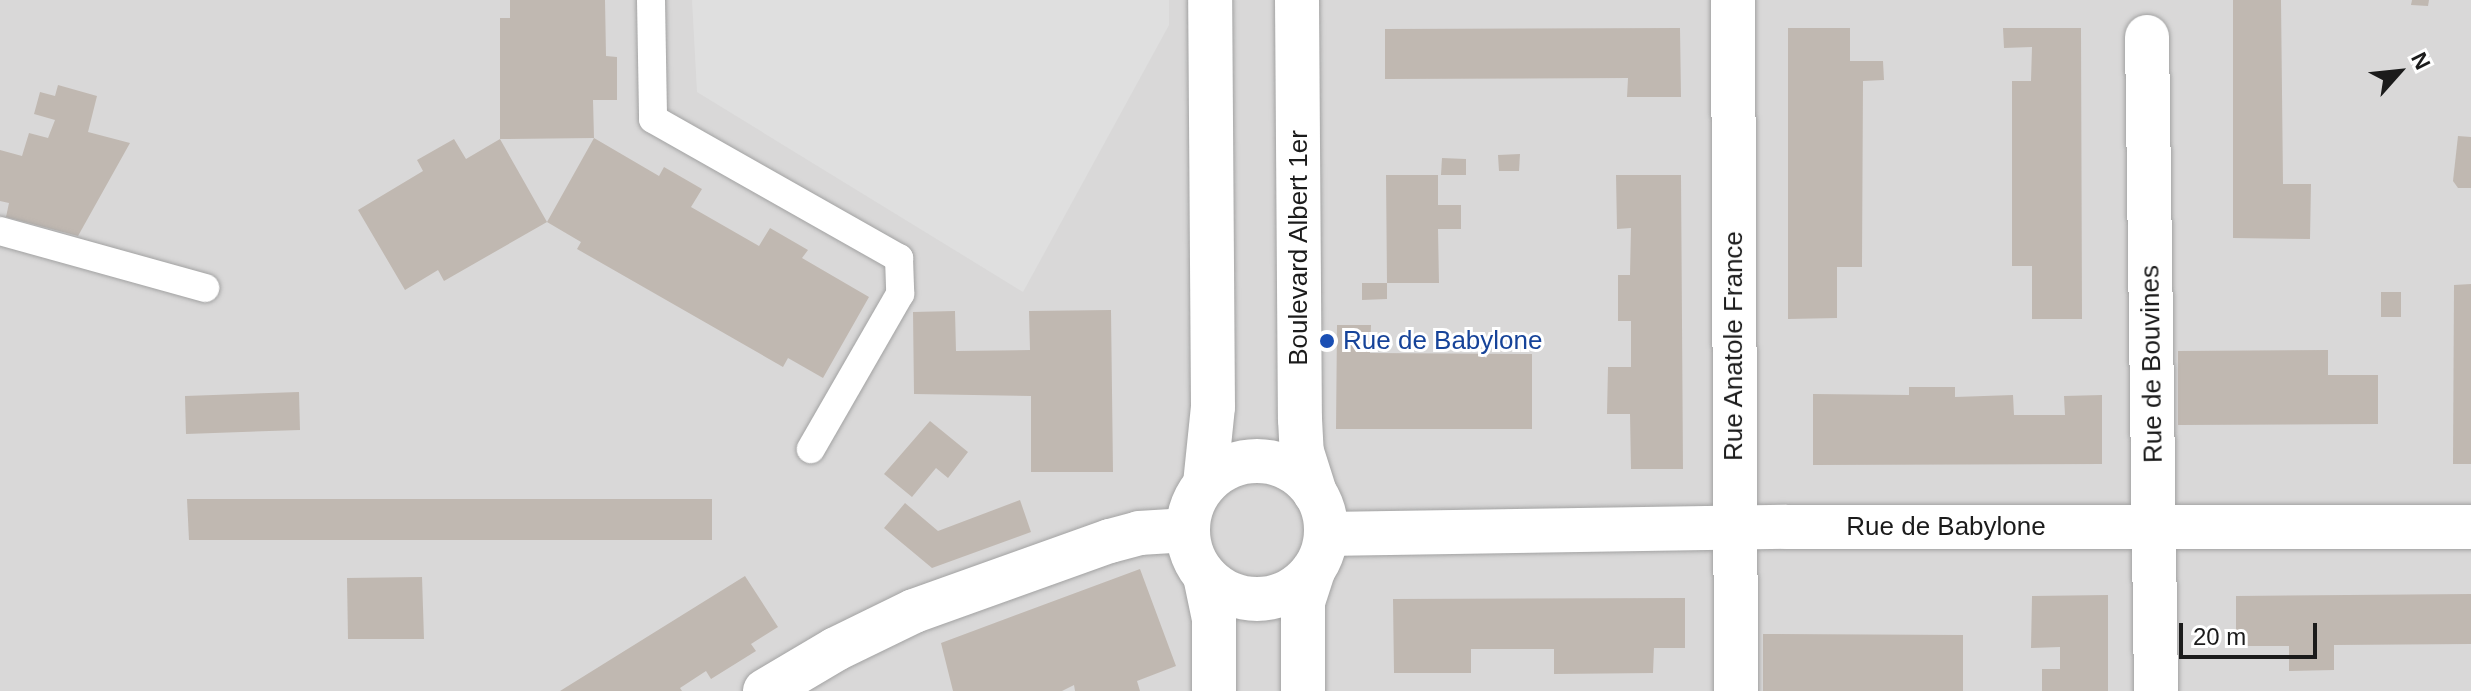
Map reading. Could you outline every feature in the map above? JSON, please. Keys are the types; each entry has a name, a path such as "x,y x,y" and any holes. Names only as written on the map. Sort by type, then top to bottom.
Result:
{"street":[{"path":"1210,0 1213,407 1205,484 1191,509 1188,530 1191,551 1205,576 1214,619 1214,691"},
{"name":"Boulevard Albert 1er","path":"1297,0 1301,441 1318,533"},
{"name":"Rue Anatole France","path":"1733,0 1736,691"},
{"name":"Rue de Bouvines","path":"2147,37 2156,691"},
{"path":"1205,484 1235,465 1262,461 1296,473 1318,533 1303,602 1303,691"},
{"name":"Rue de Babylone","path":"1318,533 2471,527"},
{"path":"765,691 836,649 914,611 1110,541 1139,533 1188,530"},
{"path":"1205,576 1231,595 1264,599 1288,592 1318,533"}],"lane":[{"path":"651,0 653,119 899,258 900,294 811,449"},
{"path":"0,231 205,288"}],"shaded area":[{"path":"0,0 2471,0 2471,691 0,691"},
{"path":"692,0 1169,0 1169,25 1023,292 697,92"}],"building":[{"path":"510,0 605,0 606,56 617,57 617,100 593,100 594,138 500,139 500,18 510,18"},
{"path":"2233,0 2281,0 2283,184 2311,184 2310,239 2233,238"},
{"path":"2412,0 2429,0 2428,6 2411,5"},
{"path":"1680,28 1681,97 1627,97 1628,78 1385,79 1385,29"},
{"path":"1788,28 1850,28 1850,61 1883,61 1884,80 1863,81 1862,267 1837,267 1837,318 1788,319"},
{"path":"2003,28 2081,28 2082,319 2032,319 2032,266 2012,266 2012,81 2031,81 2032,47 2004,48"},
{"path":"58,85 97,96 88,132 130,143 78,236 6,217 9,203 0,201 0,150 22,156 29,133 48,138 55,120 34,114 40,92 55,96"},
{"path":"2458,136 2471,137 2471,188 2458,188 2453,181"},
{"path":"594,138 659,176 664,167 702,189 691,207 759,246 770,228 808,250 802,258 869,297 823,378 788,358 783,367 577,249 581,242 547,222"},
{"path":"454,139 466,159 500,139 547,222 444,281 438,270 405,290 358,210 423,171 417,160"},
{"path":"1520,154 1519,171 1499,171 1498,155"},
{"path":"1442,158 1466,159 1466,175 1441,175"},
{"path":"1386,175 1438,175 1438,205 1461,205 1461,229 1438,229 1439,283 1387,283"},
{"path":"1616,175 1681,175 1683,469 1631,469 1630,414 1607,414 1608,367 1631,367 1631,321 1618,321 1618,275 1630,275 1631,228 1617,229"},
{"path":"1362,283 1387,283 1387,299 1362,300"},
{"path":"2471,284 2471,464 2453,464 2454,285"},
{"path":"2381,292 2401,292 2401,317 2381,317"},
{"path":"1111,310 1113,472 1031,472 1031,396 914,394 913,312 955,311 956,351 1030,350 1029,311"},
{"path":"1337,325 1371,325 1370,353 1532,354 1532,429 1336,429"},
{"path":"2328,350 2328,375 2378,375 2378,424 2178,425 2178,351"},
{"path":"1909,387 1955,387 1955,397 2013,395 2014,415 2065,415 2064,396 2102,395 2102,464 1813,465 1813,394 1909,395"},
{"path":"299,392 300,430 186,434 185,396"},
{"path":"930,421 968,452 948,478 936,468 912,497 884,474"},
{"path":"187,499 712,499 712,540 189,540"},
{"path":"1020,500 1031,532 932,568 884,528 905,503 938,531"},
{"path":"1140,569 1176,666 1137,681 1140,691 1075,691 1074,685 1062,691 953,691 941,643"},
{"path":"745,576 778,627 751,644 756,651 711,679 706,671 680,688 682,691 560,691"},
{"path":"422,577 424,639 348,639 347,578"},
{"path":"2471,594 2471,644 2334,645 2334,670 2289,671 2289,646 2236,646 2236,596"},
{"path":"2108,595 2108,691 2042,691 2042,669 2060,669 2060,647 2031,648 2032,596"},
{"path":"1685,598 1685,648 1654,648 1653,673 1554,674 1554,649 1471,649 1471,673 1394,673 1393,599"},
{"path":"1763,634 1963,635 1963,691 1763,691"}],"place":[{"name":"Rue de Babylone","path":"1327,341"}]}
